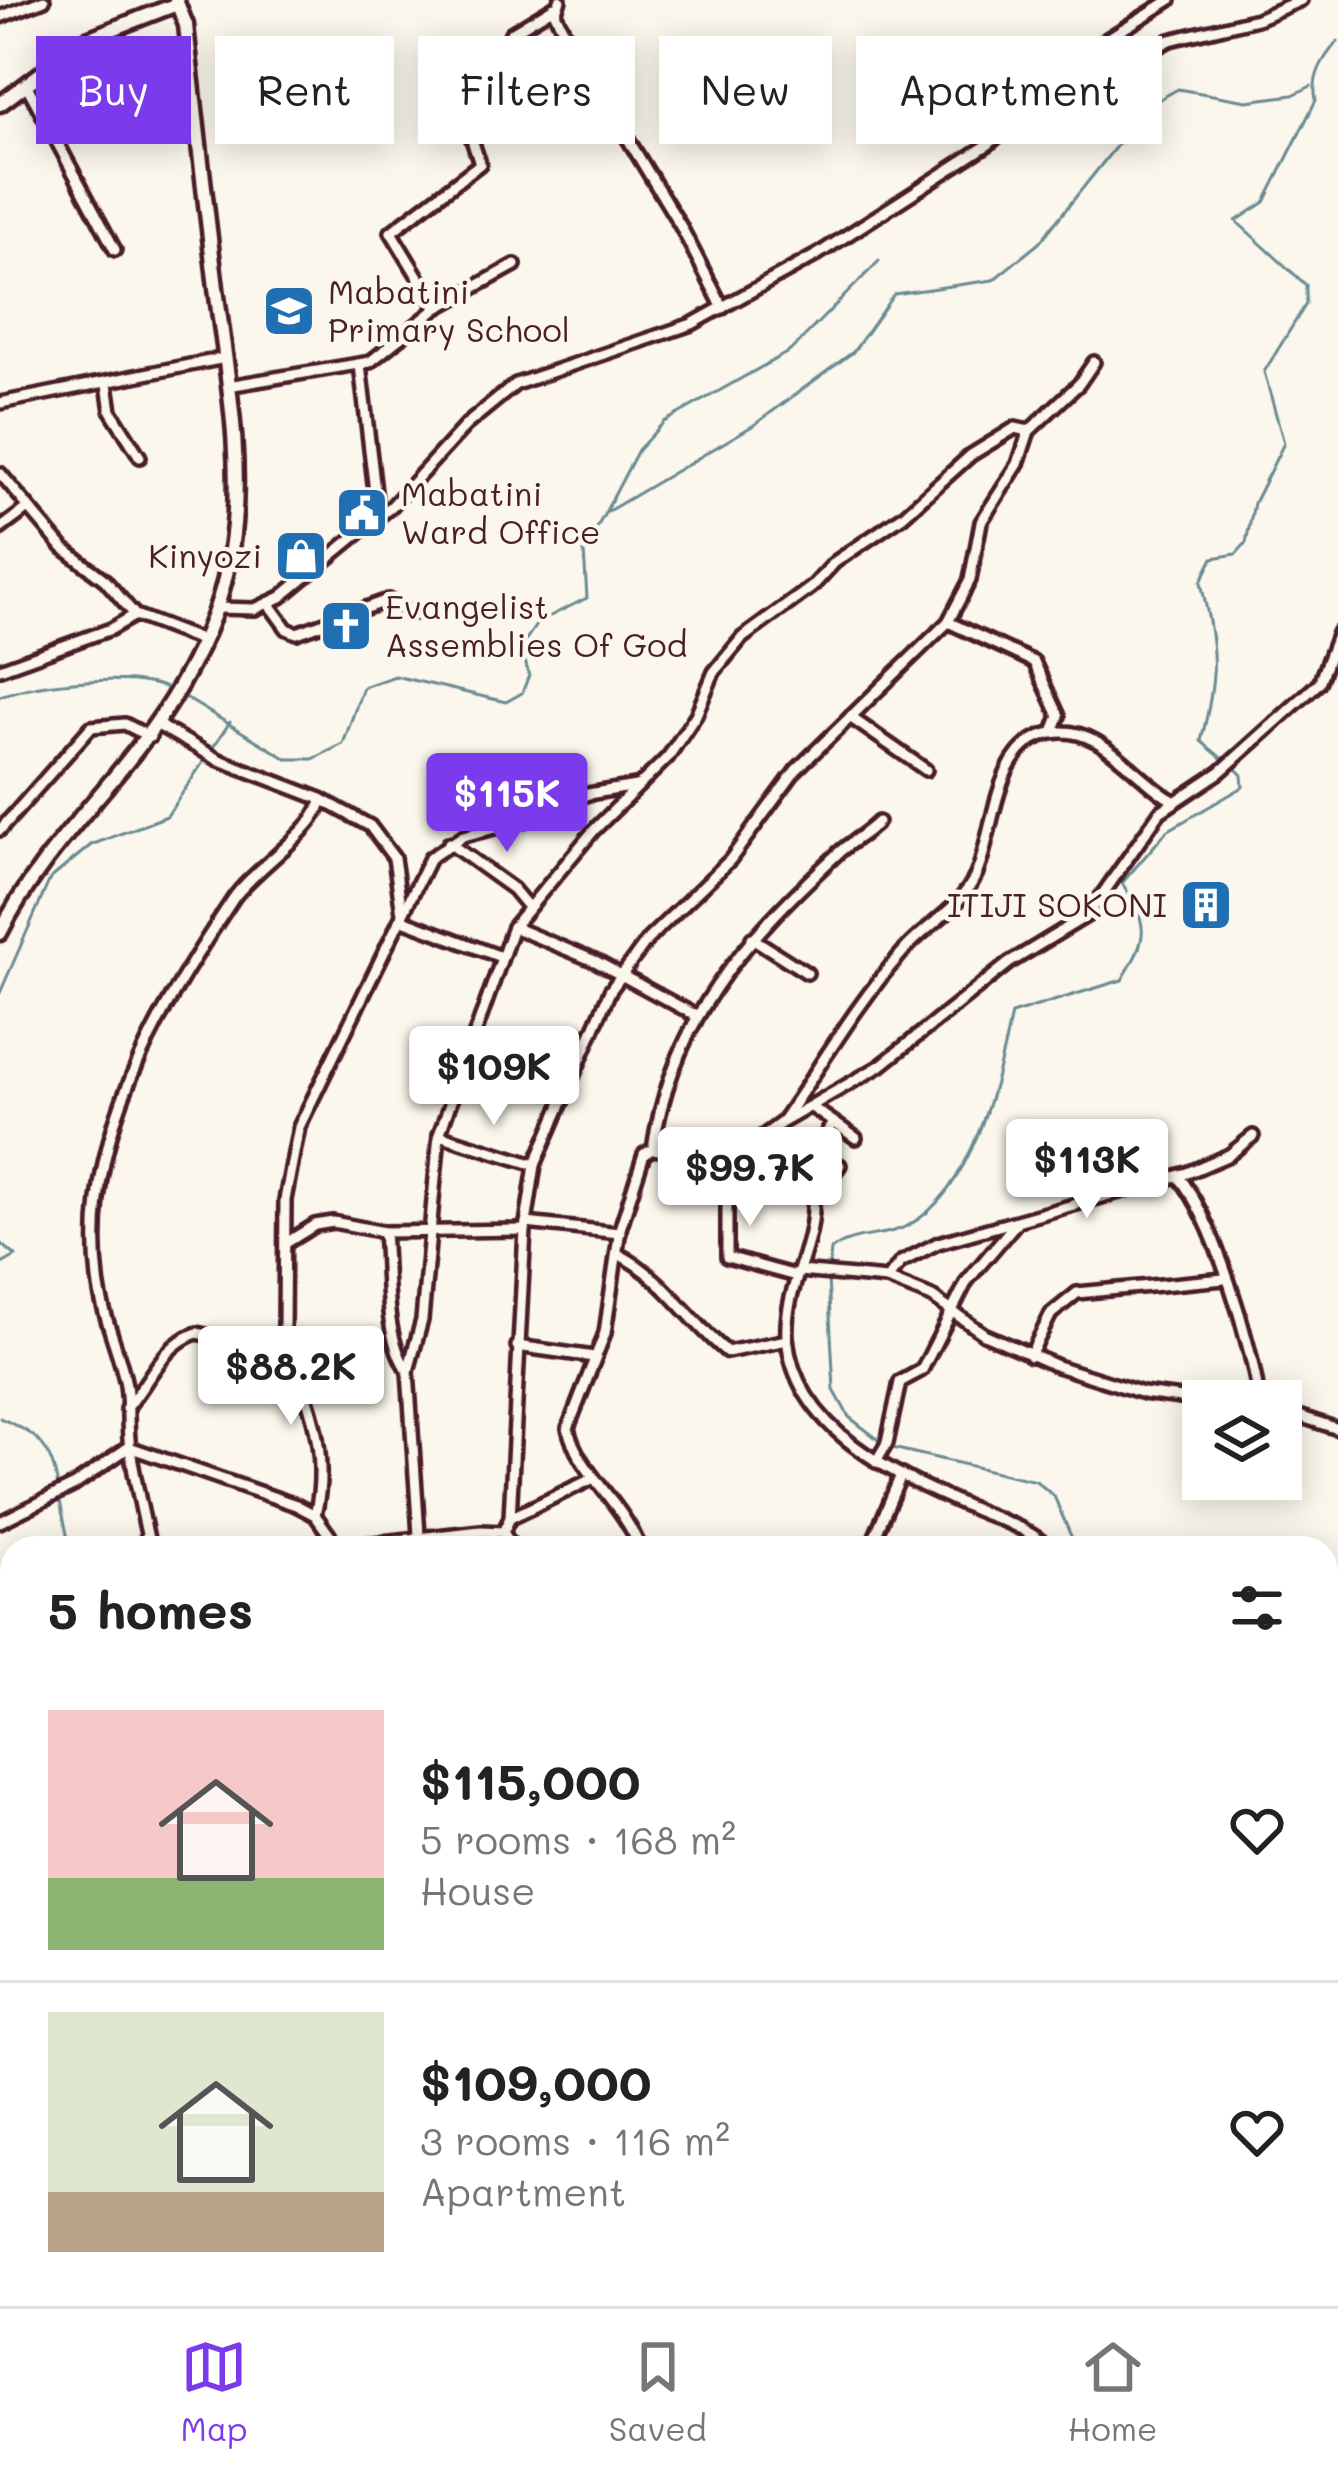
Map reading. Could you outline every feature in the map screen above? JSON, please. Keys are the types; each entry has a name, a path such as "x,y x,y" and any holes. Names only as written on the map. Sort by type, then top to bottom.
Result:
{"main road":[{"path":"0,104 87,39 176,2 186,25 228,386 236,502 218,608 184,680 154,731 7,904 0,933"}],"street":[{"path":"0,17 44,0"},
{"path":"1112,36 1170,0"},
{"path":"1162,44 1257,19 1301,0"},
{"path":"437,308 391,232 480,164 461,106 490,79 511,32 557,4 723,308"},
{"path":"26,85 115,250"},
{"path":"218,608 255,609 268,603 406,493 466,424 516,384 665,335 723,308 895,206 987,144"},
{"path":"228,386 360,365 437,308 515,265"},
{"path":"0,403 225,358"},
{"path":"503,1532 510,1518 526,1227 535,1166 620,976 648,939 730,860 796,770 948,622 970,580 981,521 1018,464 1029,431 1079,384 1094,362"},
{"path":"360,365 377,517"},
{"path":"107,384 111,411 140,457"},
{"path":"419,1535 408,1371 422,1320 439,1135 513,927 681,739 714,671 742,638 812,587 836,562 903,516 971,454 1015,428 1029,431"},
{"path":"0,473 75,561 105,580 135,615 203,641"},
{"path":"0,529 28,508"},
{"path":"268,603 287,629 297,632 388,600 410,613 426,611"},
{"path":"0,669 135,615"},
{"path":"948,622 1005,644 1034,662 1059,716 1052,732"},
{"path":"727,1162 781,1123 899,1053 1009,963 1080,922 1111,884 1141,832 1172,800 1220,772 1318,683 1338,633"},
{"path":"850,717 906,751 926,770"},
{"path":"0,830 91,727 125,724 154,731 321,799 370,826 389,849 403,920"},
{"path":"781,1123 895,961 946,916 966,891 1010,764 1029,742 1052,732 1108,748 1172,800"},
{"path":"278,1340 288,1316 285,1200 299,1127 430,858 449,842 530,819 588,794 636,786"},
{"path":"148,1536 129,1447 127,1388 100,1295 95,1250 113,1125 143,1049 188,966 251,874 316,820 321,799"},
{"path":"652,1149 658,1113 694,1015 752,938 878,822"},
{"path":"449,842 513,889 528,907"},
{"path":"403,920 501,957"},
{"path":"513,927 694,1015"},
{"path":"752,938 807,974"},
{"path":"813,1108 856,1138"},
{"path":"812,1155 832,1124"},
{"path":"439,1135 535,1166"},
{"path":"887,1279 901,1262 938,1244 1178,1176 1229,1155 1253,1136"},
{"path":"634,1536 610,1491 578,1455 568,1428 605,1334 620,1233 644,1154 652,1149 727,1162 807,1193 813,1202"},
{"path":"727,1162 727,1258 798,1274 887,1279 951,1308 984,1334 1030,1356 1120,1387 1182,1398"},
{"path":"840,1165 813,1202 798,1274 789,1293 788,1340 800,1380 824,1419 882,1452 901,1475 1025,1536"},
{"path":"1178,1176 1208,1219 1224,1279 1245,1329 1255,1380"},
{"path":"882,1452 901,1382 922,1370 951,1308 1019,1219"},
{"path":"286,1243 298,1232 333,1222 385,1232 526,1227 620,1233"},
{"path":"385,1232 391,1310 399,1355 408,1371"},
{"path":"618,1254 640,1265 727,1352 788,1340"},
{"path":"1030,1356 1051,1314 1077,1293 1224,1279"},
{"path":"126,1409 170,1347 186,1336 210,1335 250,1347 278,1340"},
{"path":"278,1340 296,1367 312,1419 321,1483 315,1515"},
{"path":"518,1346 595,1358"},
{"path":"1302,1417 1338,1429"},
{"path":"129,1447 315,1515 330,1536"},
{"path":"0,1522 73,1486 129,1447"},
{"path":"875,1536 901,1475"},
{"path":"510,1518 594,1478"},
{"path":"412,1536 503,1532"},
{"path":"503,1532 506,1536"}],"waterway":[{"path":"1225,761 1201,741 1213,662 1201,582 1213,558 1236,554 1246,543 1254,503 1284,443 1264,372 1306,304 1306,285 1236,221 1265,202 1316,100 1320,68 1338,41"},
{"path":"181,695 287,759 313,759 343,744 363,687 395,676 506,702 522,693 529,675 521,647 538,622 587,598 584,551 605,513 754,425 853,352 894,294 993,280 1039,243 1149,105 1178,89 1247,101 1293,95 1311,86"},
{"path":"606,511 638,450 664,422 790,351 879,261"},
{"path":"0,696 86,681 134,681 172,690"},
{"path":"0,993 50,879 91,845 167,816 230,722"},
{"path":"829,1268 831,1250 849,1240 909,1225 950,1187 990,1101 1011,1014 1122,980 1142,932 1122,883 1167,831 1243,787 1242,775 1233,766"},
{"path":"0,1243 16,1256 0,1265"},
{"path":"828,1278 834,1390 849,1417 888,1447 1036,1481 1054,1496 1071,1536"},
{"path":"0,1418 41,1443 58,1487"},
{"path":"59,1497 67,1536"}],"place":[{"name":"Mabatini Primary School","path":"289,311"},
{"name":"Mabatini Ward Office","path":"362,513"},
{"name":"Kinyozi","path":"301,556"},
{"name":"Evangelist Assemblies Of God","path":"346,626"},
{"name":"ITIJI SOKONI","path":"1206,905"}]}
